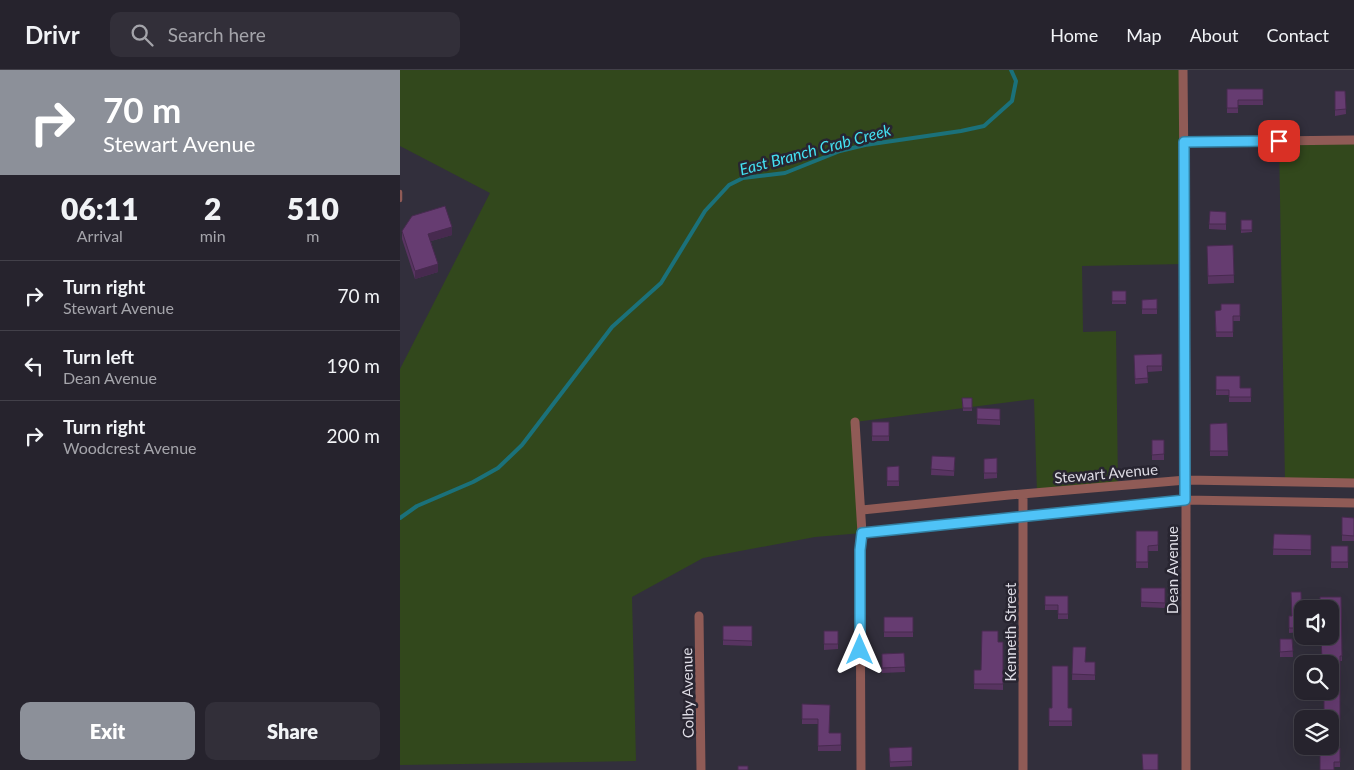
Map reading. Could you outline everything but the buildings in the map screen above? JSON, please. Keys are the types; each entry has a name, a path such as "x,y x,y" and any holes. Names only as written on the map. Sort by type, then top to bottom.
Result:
{"street":[{"name":"Dean Avenue","path":"1183,70 1186,770"},
{"path":"1184,142 1354,140"},
{"path":"855,422 862,510 860,550 860,770"},
{"name":"Stewart Avenue","path":"862,510 1186,480 1354,483"},
{"name":"Kenneth Street","path":"1023,494 1023,770"},
{"path":"862,533 1185,500 1354,503"},
{"name":"Colby Avenue","path":"699,616 701,770"}],"lane":[{"path":"400,192 400,200"}],"green space":[{"path":"400,70 1183,70 1184,264 1082,266 1083,332 1116,331 1118,486 1037,493 1034,399 855,422 862,533 815,537 703,558 632,597 636,761 400,765 400,369 490,193 400,146"},
{"path":"1354,140 1354,483 1285,482 1279,141"}],"waterway":[{"name":"East Branch Crab Creek","path":"400,518 417,506 473,482 498,468 522,445 612,327 661,283 705,211 729,185 743,178 785,173 840,151 865,145 984,126 1012,101 1016,81 1011,70"}],"route":[{"path":"860,650 860,550 862,533 1185,500 1184,142 1279,141"}]}
